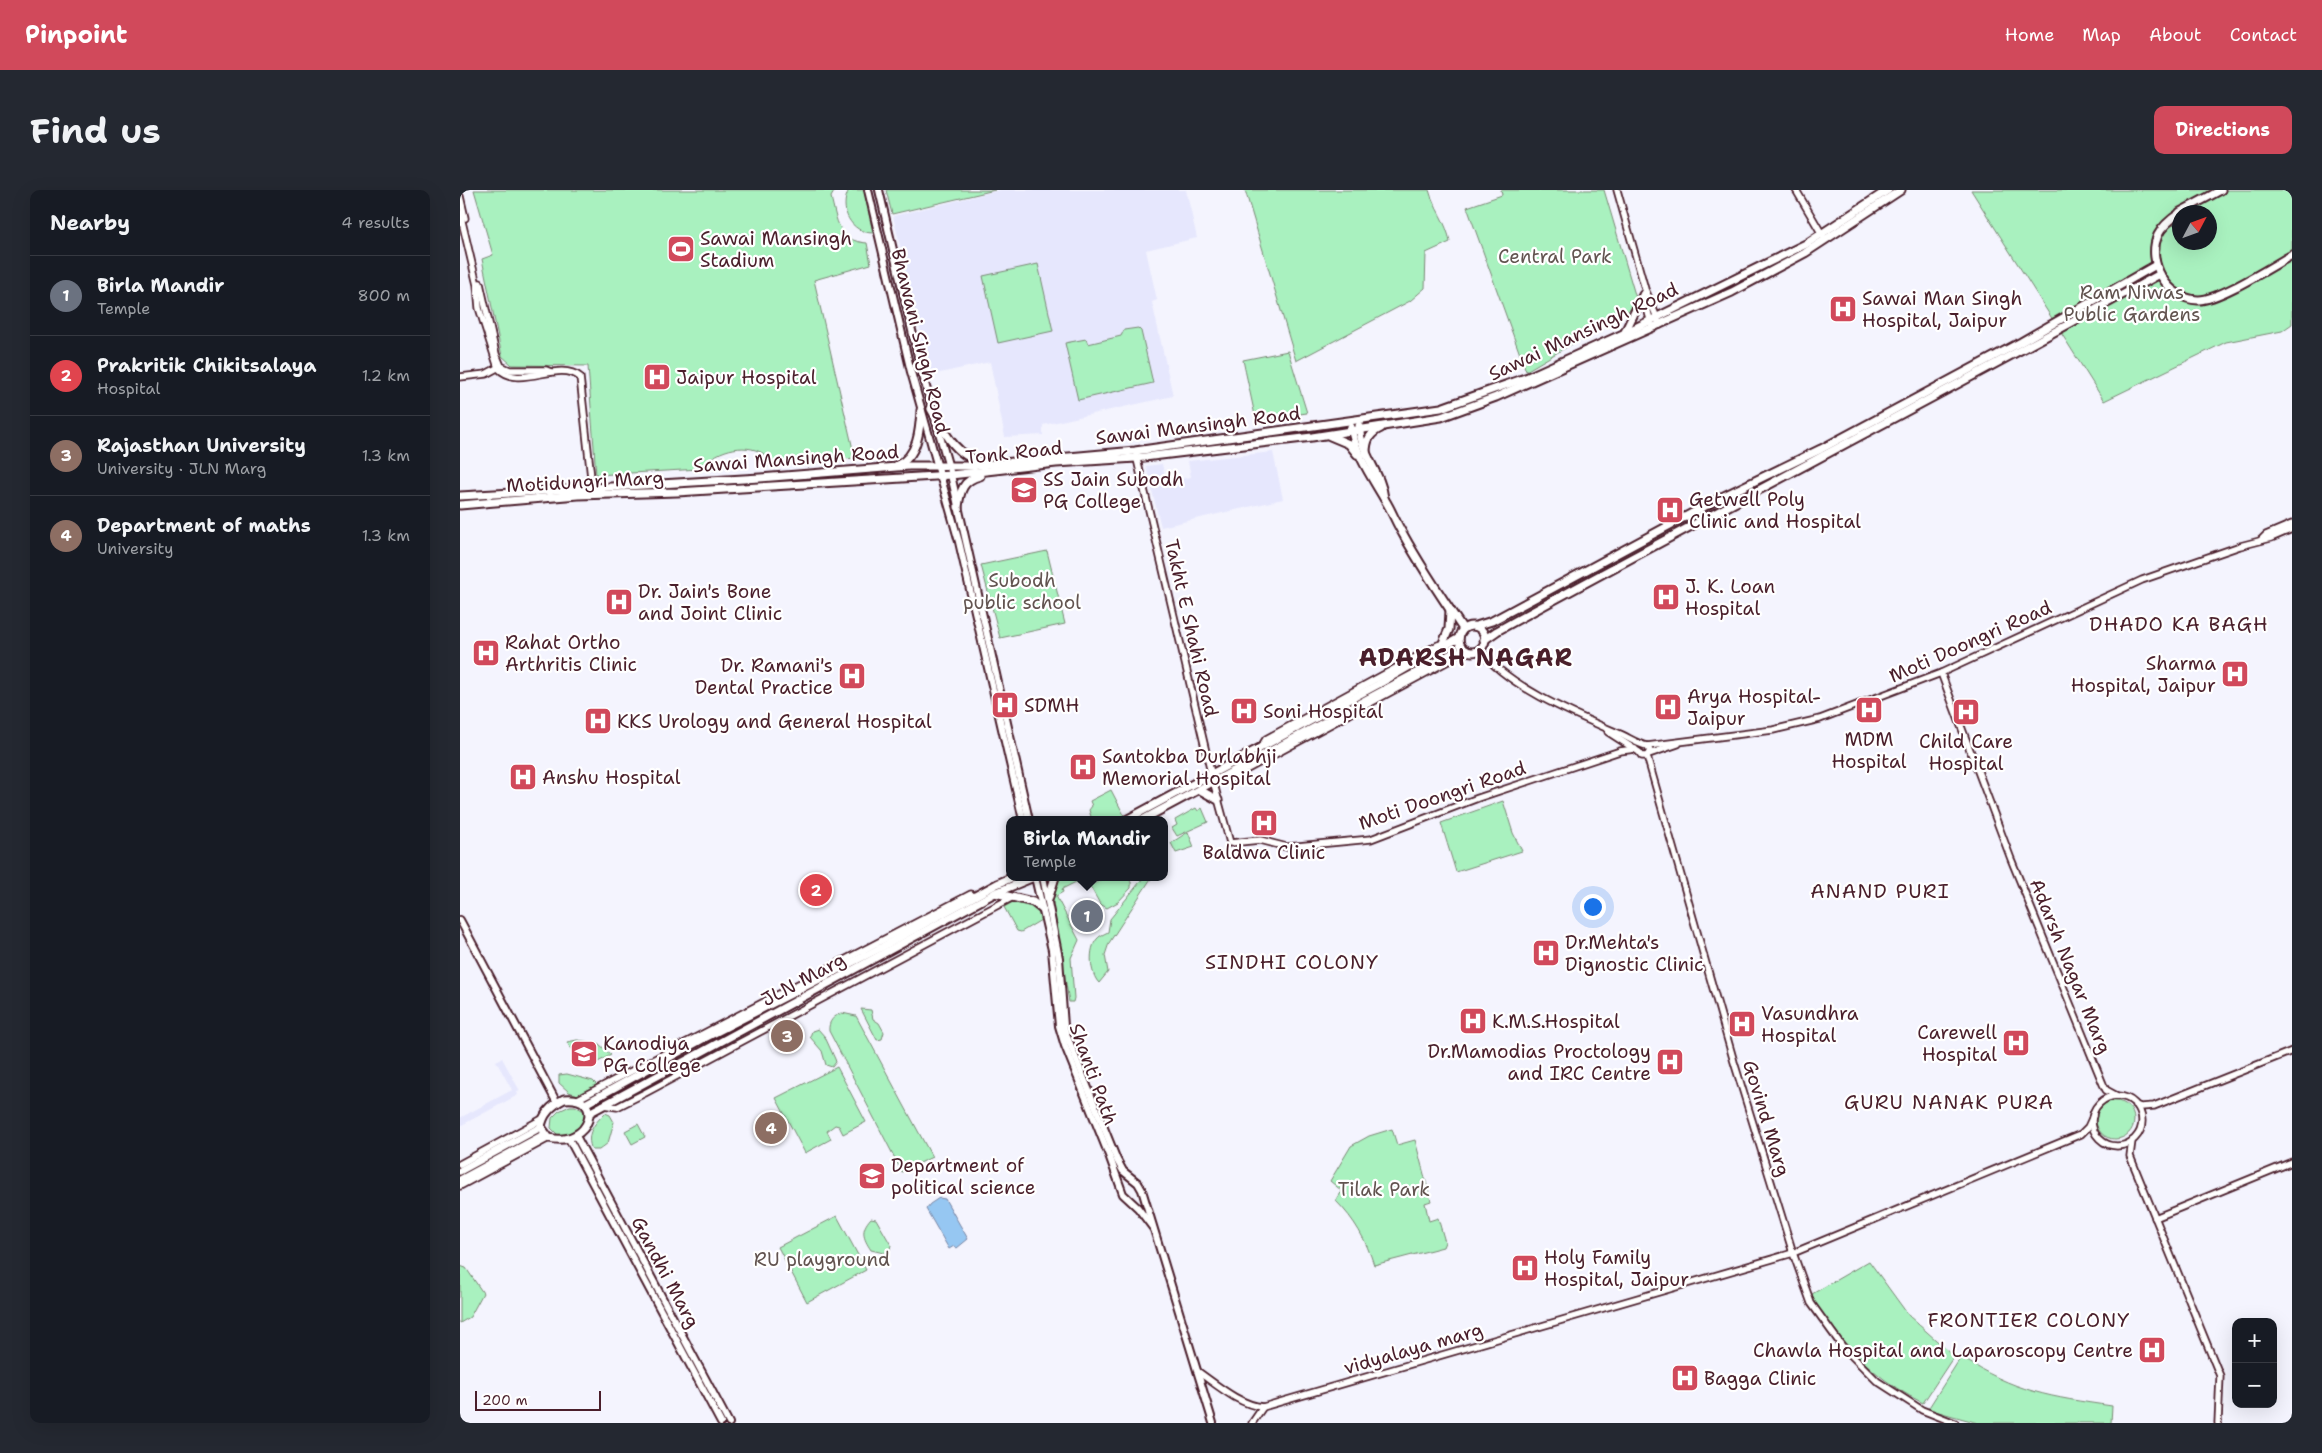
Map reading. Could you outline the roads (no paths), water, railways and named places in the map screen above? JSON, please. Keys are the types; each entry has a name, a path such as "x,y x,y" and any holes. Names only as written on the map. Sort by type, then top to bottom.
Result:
{"main road":[{"name":"Bhawani Singh Road","path":"868,190 921,410 959,542 1022,816"},
{"path":"880,190 931,409 951,475 1028,816"},
{"name":"Sawai Mansingh Road","path":"460,496 887,469 909,466 938,468 1001,467 1136,454 1359,421 1458,404 1528,376 1623,334 1824,237 1888,190"},
{"path":"1136,454 1320,435 1441,417 1456,412 1496,397 1732,292 1901,190"},
{"path":"2194,205 2221,190"},
{"path":"2172,219 2164,225 2155,244 2156,265 2165,283 2181,295 2199,300 2218,295 2292,255"},
{"path":"2156,265 1821,449 1722,497 1492,621 1463,628 1459,638 1461,645 1471,652 1479,649 1484,640 1502,628 2074,322 2160,274"},
{"path":"1623,334 1644,292"},
{"path":"2069,314 2074,322"},
{"path":"931,409 948,438 958,450 979,462 1001,467"},
{"path":"887,469 903,463 915,447 921,410"},
{"path":"1356,430 1359,421"},
{"path":"1351,422 1356,430 1363,457 1378,490 1403,534 1463,628"},
{"path":"1363,457 1370,435 1386,425"},
{"path":"1320,435 1339,438 1350,444 1363,457"},
{"path":"958,507 960,491 969,479 1001,467"},
{"name":"Tonk Road","path":"951,475 1001,467"},
{"name":"Motidungri Marg","path":"460,505 578,495 678,492 951,475"},
{"path":"1631,546 1636,555"},
{"path":"1446,644 1450,609"},
{"path":"1476,626 1483,632 1484,640"},
{"path":"1133,816 1459,638"},
{"path":"1150,816 1305,731 1454,653 1466,650"},
{"path":"1200,790 1218,800"},
{"path":"971,896 1006,875"},
{"name":"JLN Marg","path":"584,1104 701,1040 882,947 971,896 1006,880"},
{"name":"JLN Marg","path":"590,1113 995,893 1024,881"},
{"name":"Shanti Path","path":"1035,881 1052,950 1059,1026 1064,1046 1122,1191"},
{"path":"1045,881 1059,958 1067,1036 1116,1160 1123,1171 1141,1186 1213,1423"},
{"path":"1048,900 1054,881"},
{"path":"995,893 1033,902 1043,910"},
{"path":"460,920 557,1103"},
{"path":"460,1171 541,1127 551,1107 564,1099 576,1100 584,1104 590,1113 585,1128 572,1137 559,1140 547,1136 541,1127"},
{"path":"460,1180 547,1136"},
{"name":"Gandhi Marg","path":"572,1137 721,1423"},
{"name":"Gandhi Marg","path":"572,1137 729,1423"},
{"path":"1135,1181 1125,1184 1122,1191 1124,1197 1138,1208 1155,1231"},
{"path":"1130,1201 1135,1202 1143,1195"}],"street":[{"path":"1617,190 1644,292 1657,326"},
{"path":"1796,190 1824,237"},
{"path":"460,196 482,307 499,367"},
{"path":"460,213 467,236"},
{"path":"460,376 479,375 499,367 510,370 546,370 576,374 581,380 592,487"},
{"name":"Takht E Shahi Road","path":"1136,454 1211,773 1216,781"},
{"name":"Moti Doongri Road","path":"2260,540 2266,535 2292,524"},
{"name":"Moti Doongri Road","path":"1645,746 1773,730 1806,722 1941,673 2142,580 2292,529"},
{"path":"1479,649 1506,676 1576,715 1631,738 1645,746 1637,751"},
{"name":"Adarsh Nagar Marg","path":"1941,673 2010,859 2103,1084"},
{"path":"1600,726 1642,756 1648,755"},
{"name":"Moti Doongri Road","path":"1648,755 1684,742"},
{"name":"Govind Marg","path":"1645,746 1650,749 1648,755 1734,1062 1793,1253 1812,1303 1828,1329 1854,1359 1878,1380 1922,1410 1955,1423"},
{"name":"Moti Doongri Road","path":"1216,781 1218,800 1227,838 1232,844 1260,840 1287,846 1371,838 1478,798 1620,751 1637,751"},
{"path":"576,1100 971,896"},
{"path":"604,1105 617,1107 645,1093 1013,897"},
{"path":"2218,1423 2220,1376 2130,1156 2132,1141 2140,1131 2144,1114 2154,1106 2292,1051"},
{"path":"2103,1084 2106,1090 2116,1096 2128,1099 2136,1105 2141,1107 2154,1106"},
{"path":"2081,1134 2088,1128 2102,1096 2103,1084"},
{"path":"2098,1105 2116,1096"},
{"path":"2136,1105 2142,1120"},
{"path":"2093,1116 2094,1130 2100,1139"},
{"path":"460,1164 544,1118"},
{"path":"2081,1134 2090,1135 2107,1144 2117,1146 2130,1156"},
{"name":"vidyalaya marg","path":"1263,1407 1793,1253 2081,1134"},
{"path":"460,1186 547,1136"},
{"path":"2117,1146 2132,1141"},
{"path":"2155,1218 2292,1162"},
{"path":"1196,1371 1235,1396 1254,1406 1263,1407 1252,1423"}],"water":[{"path":"939,1198 945,1199 968,1239 957,1248 954,1246 949,1249 926,1209"}],"place":[{"name":"Sawai Mansingh Stadium","path":"681,249"},
{"name":"Sawai Man Singh Hospital, Jaipur","path":"1843,309"},
{"name":"Jaipur Hospital","path":"657,377"},
{"name":"SS Jain Subodh PG College","path":"1024,490"},
{"name":"Getwell Poly Clinic and Hospital","path":"1670,510"},
{"name":"J. K. Loan Hospital","path":"1666,597"},
{"name":"Dr. Jain's Bone and Joint Clinic","path":"619,602"},
{"name":"Rahat Ortho Arthritis Clinic","path":"486,653"},
{"name":"Sharma Hospital, Jaipur","path":"2235,674"},
{"name":"Dr. Ramani's Dental Practice","path":"852,676"},
{"name":"SDMH","path":"1005,705"},
{"name":"Arya Hospital- Jaipur","path":"1668,707"},
{"name":"MDM Hospital","path":"1869,710"},
{"name":"Soni Hospital","path":"1244,711"},
{"name":"Child Care Hospital","path":"1966,712"},
{"name":"KKS Urology and General Hospital","path":"598,721"},
{"name":"Santokba Durlabhji Memorial Hospital","path":"1083,767"},
{"name":"Anshu Hospital","path":"523,777"},
{"name":"Baldwa Clinic","path":"1264,823"},
{"name":"Prakritik Chikitsalaya","path":"816,890"},
{"name":"Birla Mandir","path":"1087,916"},
{"name":"Dr.Mehta's Dignostic Clinic","path":"1546,953"},
{"name":"K.M.S.Hospital","path":"1473,1021"},
{"name":"Vasundhra Hospital","path":"1742,1024"},
{"name":"Rajasthan University","path":"787,1036"},
{"name":"Carewell Hospital","path":"2016,1043"},
{"name":"Kanodiya PG College","path":"584,1054"},
{"name":"Dr.Mamodias Proctology and IRC Centre","path":"1670,1062"},
{"name":"Department of maths","path":"771,1128"},
{"name":"Department of political science","path":"872,1176"},
{"name":"Holy Family Hospital, Jaipur","path":"1525,1268"},
{"name":"Chawla Hospital and Laparoscopy Centre","path":"2152,1350"},
{"name":"Bagga Clinic","path":"1685,1378"}],"district":[{"name":"DHADO KA BAGH","path":"2179,624"},
{"name":"ADARSH NAGAR","path":"1466,658"},
{"name":"ANAND PURI","path":"1880,891"},
{"name":"SINDHI COLONY","path":"1292,962"},
{"name":"GURU NANAK PURA","path":"1949,1102"},
{"name":"FRONTIER COLONY","path":"2029,1320"}],"park label":[{"name":"Central Park","path":"1555,256"},
{"name":"Ram Niwas Public Gardens","path":"2132,303"},
{"name":"Subodh public school","path":"1022,591"},
{"name":"Tilak Park","path":"1384,1189"},
{"name":"RU playground","path":"822,1259"}]}
